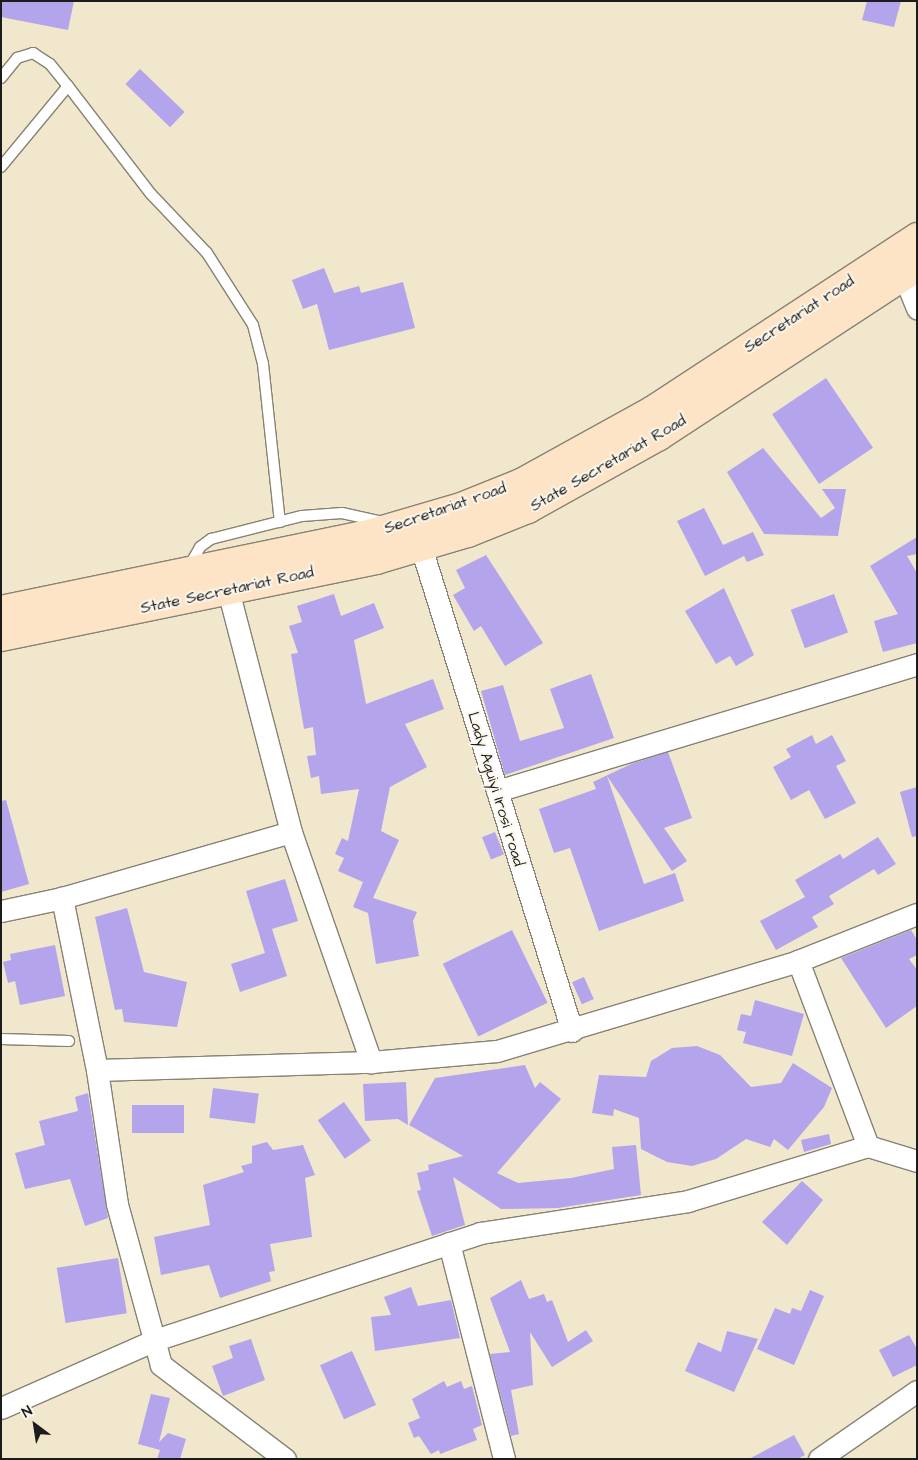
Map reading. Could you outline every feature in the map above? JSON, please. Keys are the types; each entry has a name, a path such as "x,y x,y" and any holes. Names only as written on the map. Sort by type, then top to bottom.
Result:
{"street":[{"name":"Secretariat road","path":"1,610 395,526 461,507 580,452 917,237"},
{"path":"910,272 917,308"},
{"name":"State Secretariat Road","path":"1,638 421,547 528,509 587,478 910,272"},
{"name":"Lady Aguiyi Irosi road","path":"421,547 572,1031"},
{"path":"228,590 291,832 371,1062"},
{"path":"497,791 917,664"},
{"path":"1,910 62,898 291,832"},
{"path":"62,898 97,1070 117,1204 161,1365 285,1459"},
{"path":"97,1070 371,1062 497,1051 572,1031 798,961 917,914"},
{"path":"798,961 868,1146"},
{"path":"1,1408 155,1340 480,1233 688,1201 868,1146 917,1161"},
{"path":"449,1243 504,1459"},
{"path":"819,1459 917,1391"}],"lane":[{"path":"1,78 18,58 33,54 50,64 151,194 207,253 254,325 263,364 280,522"},
{"path":"1,167 68,86"},
{"path":"186,571 200,547 211,539 280,522 342,513 395,526"},
{"path":"1,1039 69,1041"}],"building":[{"path":"1,1 74,1 68,30 1,17"},
{"path":"867,1 901,1 894,27 862,20"},
{"path":"140,69 185,112 170,127 125,84"},
{"path":"324,268 334,293 359,286 361,293 403,282 415,328 329,350 317,304 303,309 292,280"},
{"path":"826,378 873,448 819,484 772,414"},
{"path":"763,448 821,518 835,508 822,489 846,489 838,536 764,534 727,472"},
{"path":"704,508 723,545 753,532 764,555 747,562 744,556 705,576 677,521"},
{"path":"917,537 917,554 907,556 917,573 917,643 883,652 874,621 898,614 870,566"},
{"path":"486,555 543,643 505,666 481,626 474,631 453,595 465,588 456,570"},
{"path":"724,588 754,655 736,666 730,656 716,664 685,611"},
{"path":"334,594 341,616 374,603 384,628 354,640 366,704 433,679 444,709 405,724 427,767 390,787 381,831 399,840 373,898 417,912 413,921 419,956 376,964 368,913 353,907 363,882 338,871 344,858 335,854 342,838 348,841 359,789 321,794 319,776 311,778 307,756 316,755 313,727 304,729 291,654 298,653 289,626 302,622 297,606"},
{"path":"834,594 848,633 805,648 791,610"},
{"path":"591,674 614,738 505,775 481,691 503,685 520,741 564,728 550,689"},
{"path":"812,735 816,744 832,735 846,761 836,766 856,803 825,819 809,790 791,800 773,767 791,757 786,749"},
{"path":"668,752 692,818 664,828 687,861 672,871 607,776 644,884 675,873 684,901 599,931 570,848 554,853 539,809 596,789 593,782 631,764"},
{"path":"917,787 917,836 912,837 900,792"},
{"path":"6,800 29,884 1,892 1,801"},
{"path":"495,832 504,854 491,859 482,837"},
{"path":"878,837 896,864 878,875 874,869 829,896 834,904 812,917 818,927 776,950 760,921 805,897 795,880 840,854 843,859"},
{"path":"285,879 298,921 272,929 287,976 240,992 231,964 265,953 246,891"},
{"path":"127,908 144,972 187,982 177,1027 124,1022 122,1009 115,1010 95,917"},
{"path":"512,930 548,1003 478,1037 443,964"},
{"path":"911,930 917,940 917,955 909,959 917,970 917,1006 886,1028 841,958"},
{"path":"55,945 65,996 20,1005 15,981 8,983 3,962 11,960 10,954"},
{"path":"584,977 594,999 582,1004 572,982"},
{"path":"755,1000 804,1014 792,1056 743,1043 746,1032 737,1030 741,1014 751,1016"},
{"path":"697,1046 720,1055 751,1087 781,1083 793,1063 832,1088 824,1107 788,1150 774,1139 770,1147 746,1139 716,1159 692,1166 667,1162 641,1149 639,1118 614,1109 613,1116 592,1113 599,1075 646,1077 651,1061 672,1048"},
{"path":"525,1065 535,1088 540,1082 561,1099 497,1173 518,1183 571,1178 614,1169 612,1147 636,1145 641,1195 558,1208 501,1209 453,1177 465,1225 432,1236 417,1191 421,1190 417,1173 429,1170 428,1165 463,1156 409,1125 435,1078"},
{"path":"406,1082 408,1125 398,1119 365,1121 363,1084"},
{"path":"213,1088 259,1094 255,1123 209,1118"},
{"path":"88,1093 108,1218 85,1226 70,1179 25,1189 15,1153 45,1145 39,1121 78,1111 75,1097"},
{"path":"344,1102 371,1141 345,1159 318,1120"},
{"path":"132,1105 184,1105 184,1133 132,1133"},
{"path":"829,1134 831,1144 804,1152 801,1140"},
{"path":"267,1142 273,1150 303,1145 315,1175 305,1178 312,1237 270,1244 275,1271 269,1272 271,1281 220,1298 209,1265 161,1275 154,1237 210,1225 203,1185 244,1172 241,1166 252,1163 252,1146"},
{"path":"802,1181 823,1200 787,1245 762,1222"},
{"path":"118,1258 127,1313 66,1323 57,1268"},
{"path":"521,1280 529,1299 544,1294 547,1302 552,1300 568,1342 586,1330 593,1341 552,1367 530,1332 533,1385 511,1390 519,1434 511,1436 490,1354 510,1352 490,1298"},
{"path":"411,1287 418,1306 451,1300 460,1338 375,1351 371,1317 391,1315 384,1297"},
{"path":"810,1290 824,1296 794,1365 757,1349 775,1308 790,1314 792,1308 801,1311"},
{"path":"727,1331 758,1339 734,1392 685,1371 698,1342 721,1352"},
{"path":"909,1335 917,1349 917,1365 893,1377 879,1350"},
{"path":"251,1339 265,1380 223,1396 212,1366 233,1358 229,1346"},
{"path":"352,1351 376,1405 344,1419 320,1365"},
{"path":"444,1381 447,1387 461,1381 464,1389 472,1386 482,1425 473,1429 477,1440 440,1454 439,1450 431,1454 419,1436 414,1438 408,1423 420,1418 412,1399"},
{"path":"151,1394 170,1398 159,1442 168,1433 186,1439 180,1459 157,1459 160,1450 138,1444"},
{"path":"794,1435 805,1455 797,1459 749,1459"}]}
